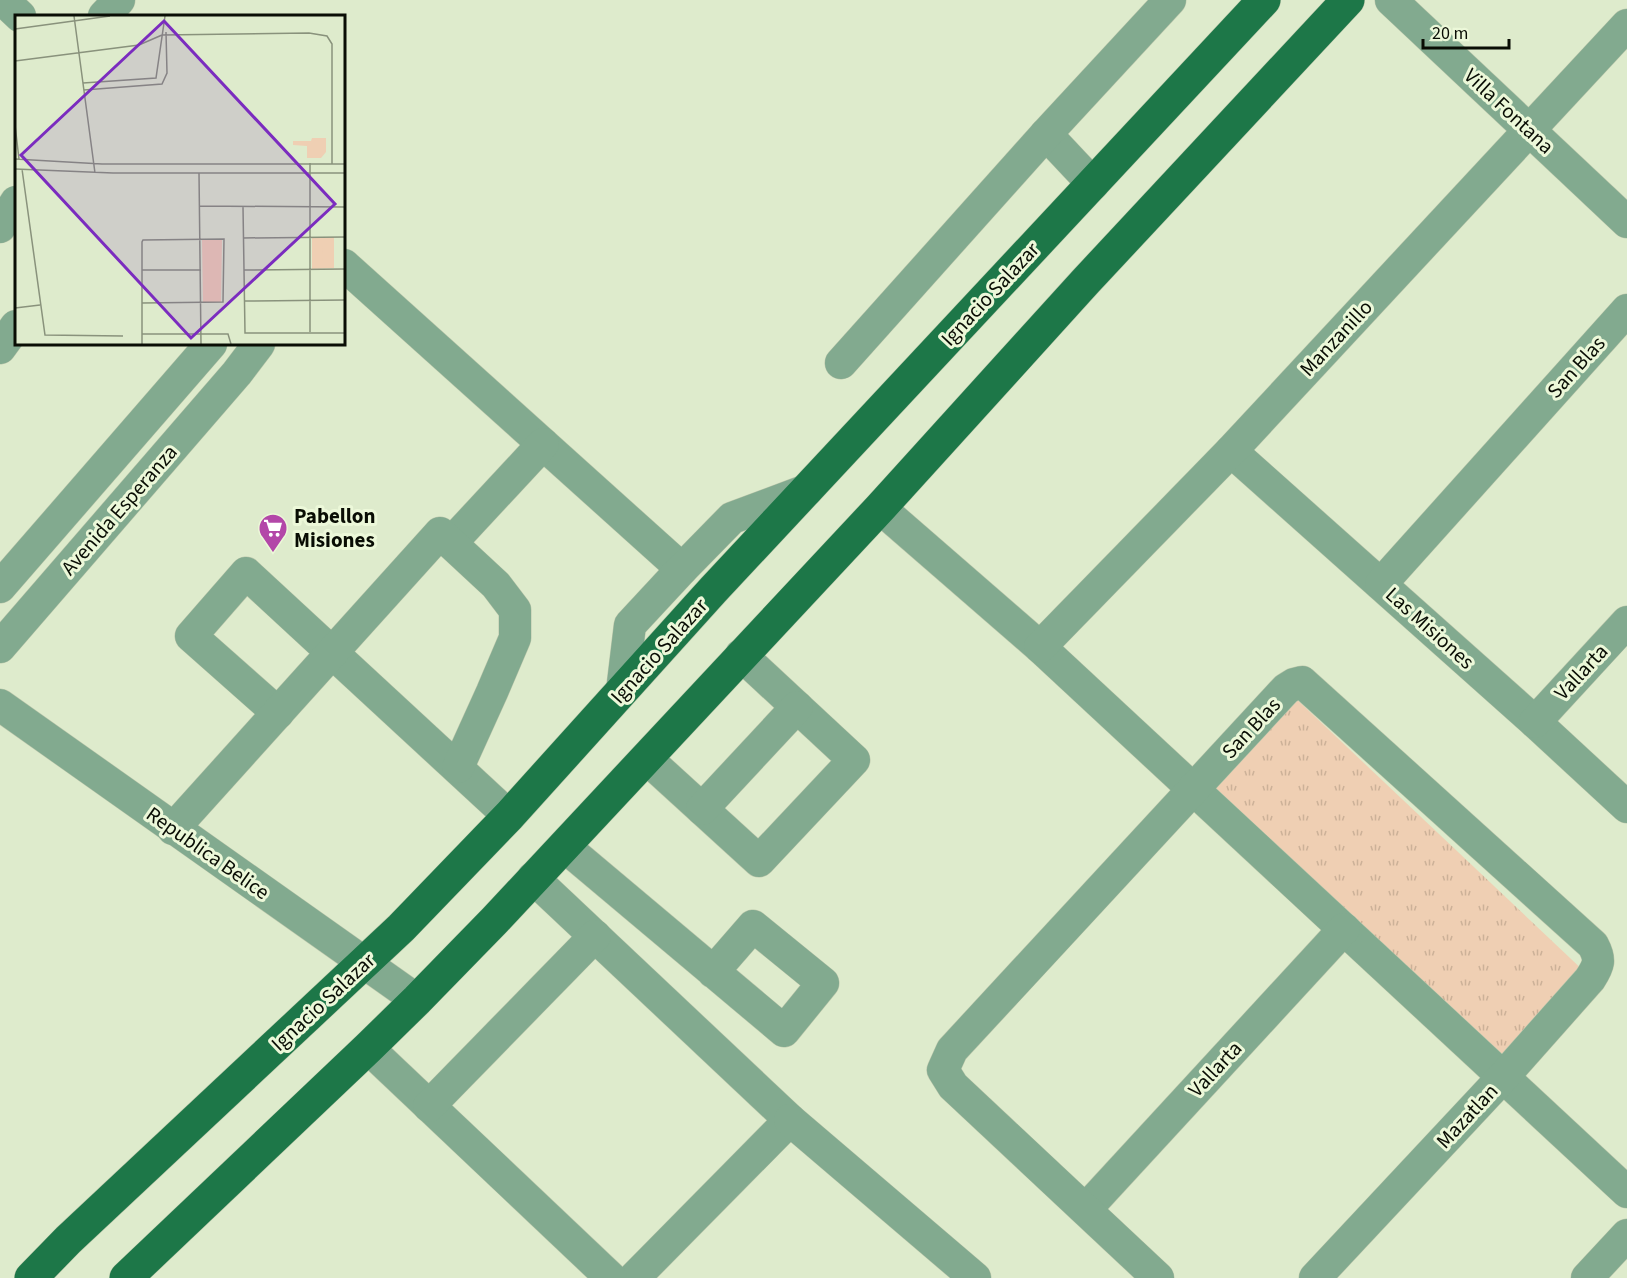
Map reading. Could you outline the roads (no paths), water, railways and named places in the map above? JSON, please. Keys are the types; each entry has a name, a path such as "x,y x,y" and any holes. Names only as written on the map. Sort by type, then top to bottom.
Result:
{"main road":[{"name":"Ignacio Salazar","path":"31,1278 68,1240 401,928 509,816 807,490 1264,0"},
{"path":"126,1278 417,1000 880,508 1085,282 1348,0"}],"street":[{"path":"3,0 19,15"},
{"path":"105,15 119,0"},
{"path":"841,363 1046,134 1170,0"},
{"name":"Villa Fontana","path":"1391,0 1627,222"},
{"name":"Manzanillo","path":"1040,647 1231,451 1627,25"},
{"path":"1046,134 1093,184"},
{"path":"0,228 15,204"},
{"path":"345,266 682,569"},
{"name":"San Blas","path":"1381,584 1627,310"},
{"path":"0,348 15,327"},
{"name":"Avenida Esperanza","path":"0,647 237,373 258,345"},
{"path":"209,346 237,373"},
{"name":"Avenida Esperanza","path":"0,587 209,346"},
{"path":"451,543 543,444"},
{"name":"Las Misiones","path":"1231,451 1627,807"},
{"path":"622,691 630,626 682,569 732,518 807,490"},
{"path":"880,508 1040,647 1627,1192"},
{"path":"173,829 440,533 496,585 515,610 515,638 458,767"},
{"path":"278,713 191,636 246,573 509,816"},
{"name":"Vallarta","path":"1535,722 1627,622"},
{"path":"646,758 759,861 854,760 741,655"},
{"name":"San Blas","path":"1086,1209 953,1086 943,1070 952,1050 1286,689 1294,684 1302,682 1593,945"},
{"name":"Republica Belice","path":"0,705 417,1000"},
{"path":"702,809 797,707"},
{"path":"564,846 713,972"},
{"path":"533,878 790,1120 975,1278"},
{"name":"Vallarta","path":"1086,1209 1344,929"},
{"path":"429,1106 595,936"},
{"name":"Mazatlan","path":"1315,1278 1503,1077 1590,979 1598,967 1598,954 1593,945"},
{"path":"368,1048 612,1278"},
{"path":"634,1278 790,1120"},
{"path":"1086,1209 1158,1278"},
{"path":"1587,1278 1627,1235"}],"place":[{"name":"Pabellon Misiones","path":"273,554"}]}
